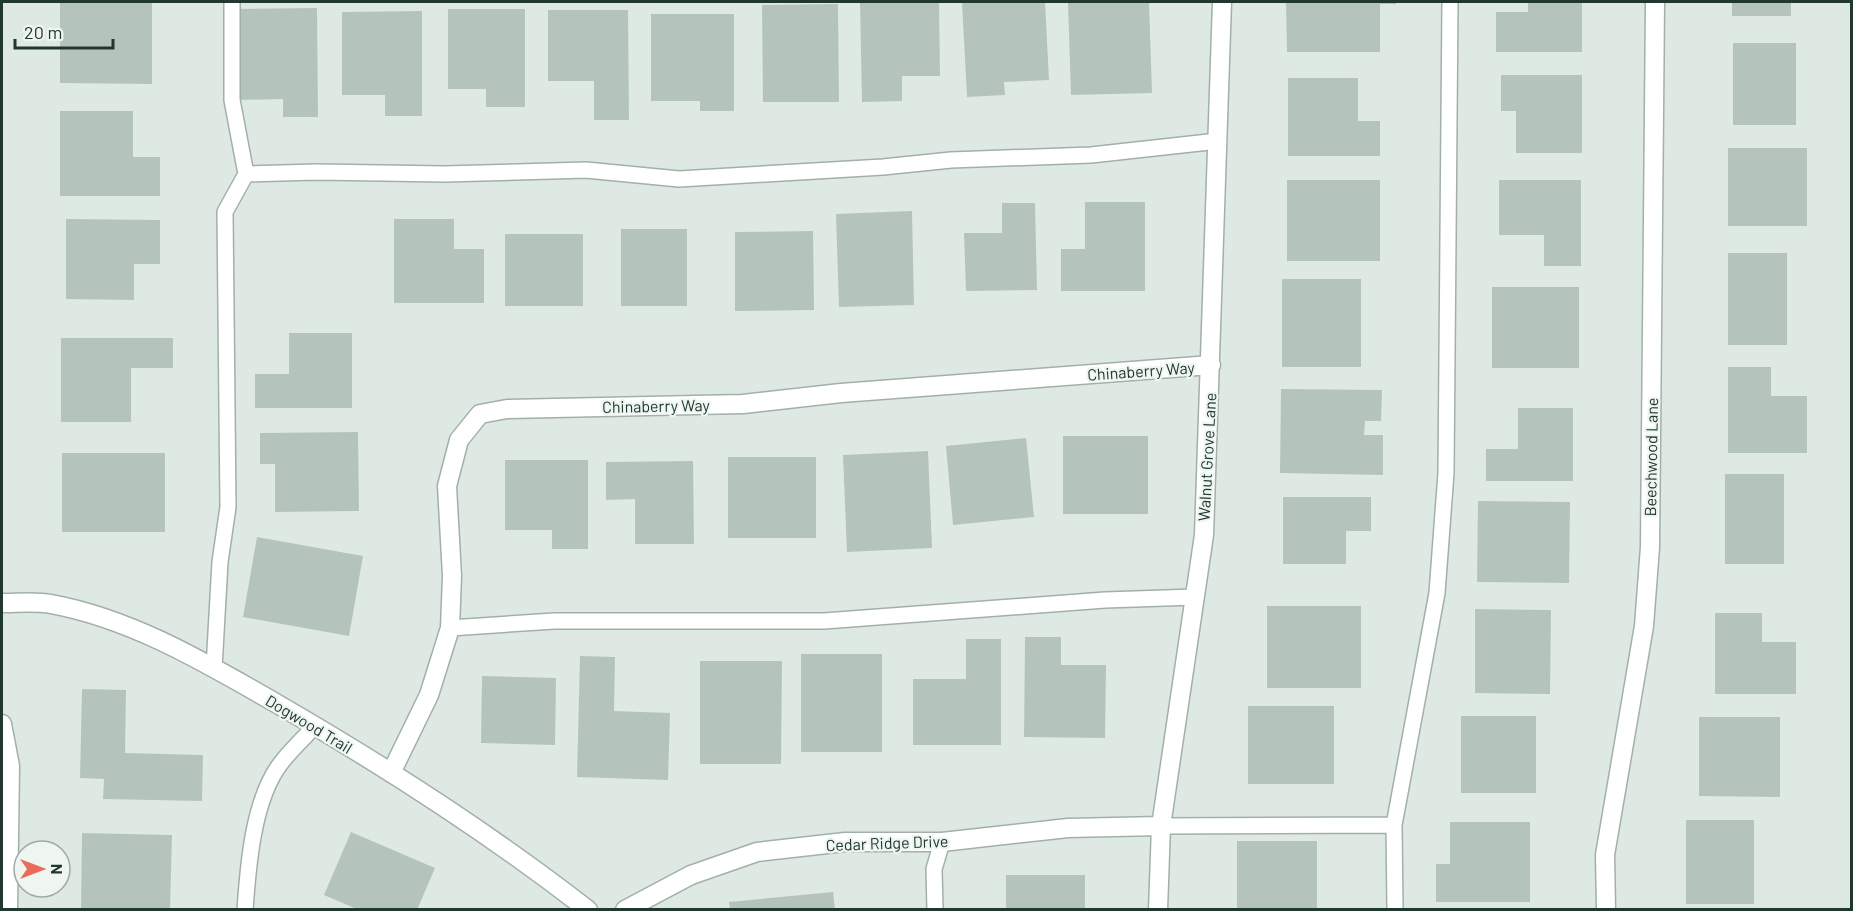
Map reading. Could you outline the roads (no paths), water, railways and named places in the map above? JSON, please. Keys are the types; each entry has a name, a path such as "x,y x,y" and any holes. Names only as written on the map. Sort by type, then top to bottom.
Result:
{"street":[{"name":"Walnut Grove Lane","path":"1158,909 1161,826 1204,536 1222,2"},
{"name":"Beechwood Lane","path":"1606,909 1605,855 1644,626 1650,547 1655,2"},
{"name":"Chinaberry Way","path":"391,773 429,695 450,628 452,576 447,486 459,440 480,414 507,409 743,404 841,393 1211,365"},
{"name":"Dogwood Trail","path":"2,603 50,604 125,625 214,668 391,773 535,868 588,909"},
{"path":"2,724 10,766 8,909"},
{"name":"Cedar Ridge Drive","path":"625,909 691,876 757,852 845,842 942,842 1068,828 1161,826"}],"lane":[{"path":"214,668 220,562 228,507 225,212 246,174 232,100 232,2"},
{"path":"1395,909 1394,825 1437,592 1446,473 1450,2"},
{"path":"246,174 317,172 445,174 586,170 679,179 883,167 951,160 1091,155 1218,141"},
{"path":"450,628 554,621 824,621 1094,601 1195,597"},
{"path":"245,909 249,861 265,792 280,764 315,726"},
{"path":"1161,826 1394,825"},
{"path":"934,909 934,869 942,842"}]}
